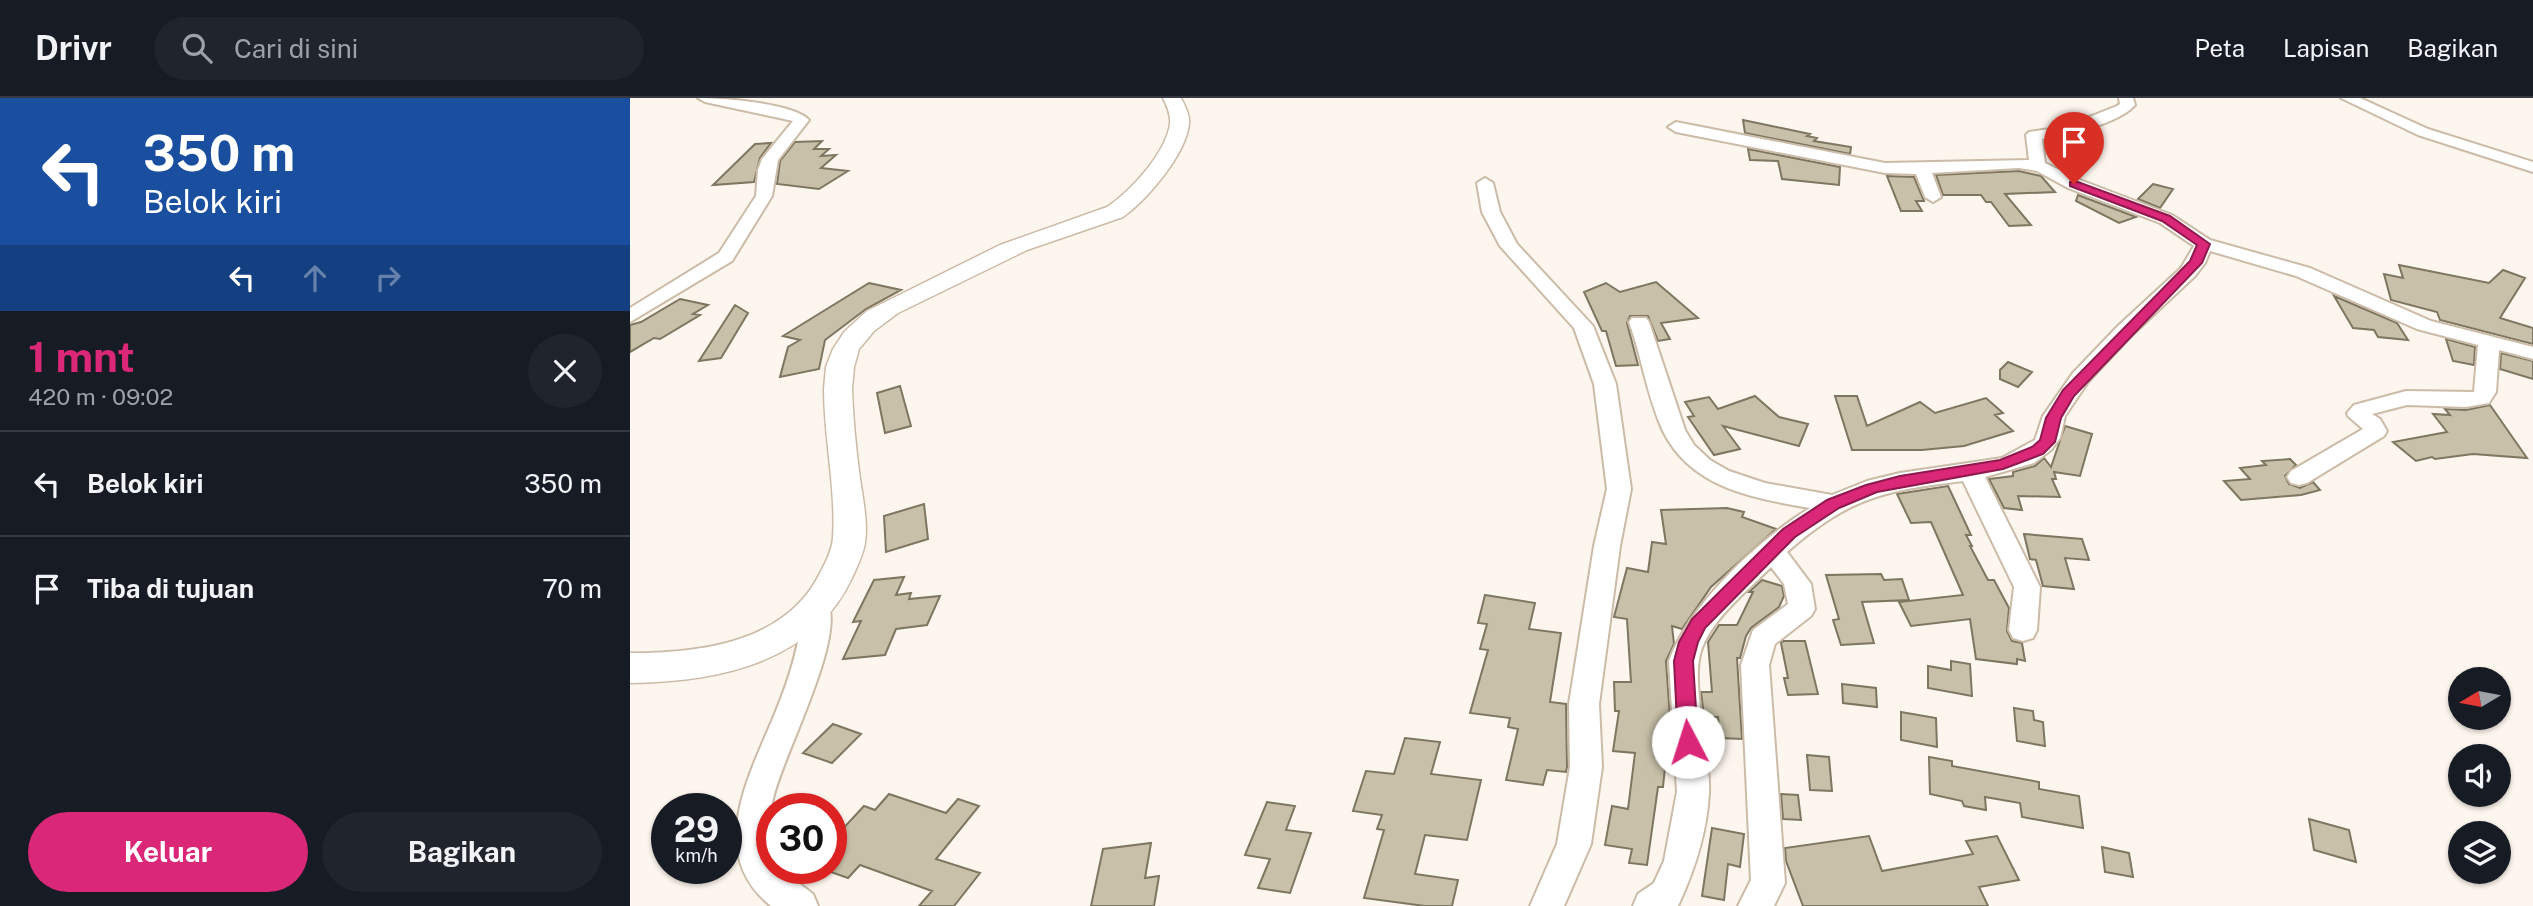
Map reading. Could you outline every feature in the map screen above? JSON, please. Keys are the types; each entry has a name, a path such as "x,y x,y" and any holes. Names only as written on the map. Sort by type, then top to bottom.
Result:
{"street":[{"path":"630,316 726,257 764,196 767,163 802,120 792,114 705,98"},
{"path":"630,668 675,667 710,662 752,650 792,629 817,608 837,576 849,539 838,393 839,369 845,349 860,329 886,309 1029,241 1115,212 1127,205 1143,188 1178,131 1180,117 1172,98"},
{"path":"2039,167 2034,135 2067,131 2102,117 2128,105 2126,98"},
{"path":"2348,98 2423,132 2497,158 2533,167"},
{"path":"1676,127 1873,166 1922,169 2019,163 2039,167 2074,184 2166,219 2204,244 2303,272 2424,325 2533,353"},
{"path":"1922,169 1933,197"},
{"path":"1485,183 1490,212 1509,246 1583,326 1605,384 1619,489 1607,546 1584,704 1586,766 1574,844 1547,906"},
{"path":"1650,906 1666,895 1681,862 1693,792 1683,661 1699,624 1789,533 1833,504 1871,488 1900,481 1970,471 2024,458 2047,442 2053,418 2068,393 2188,272 2204,244"},
{"path":"1639,322 1675,432 1689,456 1730,482 1833,504"},
{"path":"2299,477 2375,431 2372,424 2359,416 2358,413 2362,410 2406,397 2466,400 2481,398 2486,392 2489,342"},
{"path":"1970,471 2027,587 2023,630"},
{"path":"1755,906 1768,883 1755,665 1763,638 1801,609 1803,597 1799,584 1772,551"},
{"path":"801,906 782,894 759,869 751,838 754,808 798,692 816,631 817,608"}],"building":[{"path":"1743,120 1810,134 1807,136 1817,138 1814,141 1851,147 1850,154 1745,133"},
{"path":"822,141 814,149 829,149 821,156 836,155 821,168 848,171 819,189 777,184 780,161 795,142"},
{"path":"771,143 760,158 754,182 713,185 755,144"},
{"path":"1748,149 1840,167 1839,185 1782,179 1778,161 1750,160"},
{"path":"2019,171 2041,176 2055,192 2005,194 2031,225 2009,226 1991,202 1986,202 1981,195 1943,195 1936,175"},
{"path":"1887,176 1914,177 1924,201 1916,201 1922,211 1901,211"},
{"path":"2153,184 2173,189 2160,208 2138,199"},
{"path":"2078,195 2136,217 2119,223 2076,201"},
{"path":"2399,265 2489,283 2503,270 2525,278 2500,318 2533,328 2533,344 2440,320 2437,312 2391,300 2384,274 2403,278"},
{"path":"1656,282 1698,318 1661,323 1670,339 1658,341 1648,316 1630,316 1627,323 1638,365 1616,366 1606,331 1602,331 1584,292 1606,283 1620,292"},
{"path":"869,283 901,290 866,309 825,340 819,369 780,377 788,347 800,340 783,336"},
{"path":"2334,296 2397,323 2408,340 2378,337 2374,330 2353,328"},
{"path":"680,299 708,305 693,314 700,315 660,339 654,338 630,352 630,325 641,322"},
{"path":"735,305 748,313 721,358 699,361"},
{"path":"2446,339 2475,347 2474,365 2453,361"},
{"path":"2501,353 2533,361 2533,379 2500,369"},
{"path":"2008,362 2032,372 2018,387 2000,379 2000,370"},
{"path":"900,386 911,426 885,433 877,393"},
{"path":"1755,396 1779,417 1808,424 1799,446 1723,426 1740,449 1714,455 1688,417 1694,416 1685,402 1709,397 1718,409"},
{"path":"1835,396 1857,396 1867,426 1920,402 1935,413 1986,398 2003,413 1995,415 2013,431 1964,446 1922,450 1852,450"},
{"path":"2490,405 2527,458 2473,454 2416,461 2393,442 2447,432 2433,414 2450,415 2445,409 2466,410"},
{"path":"2065,426 2092,434 2080,476 2054,472 2056,479 2052,479 2060,497 2018,496 2022,510 2004,508 1989,479 2013,476 2013,472 2035,466 2044,458 2051,467"},
{"path":"2290,459 2296,465 2285,476 2289,484 2300,488 2313,482 2320,490 2301,495 2241,500 2224,481 2250,479 2240,468 2266,465 2262,461"},
{"path":"1948,486 1971,535 1966,535 1970,546 1988,580 1994,580 2009,608 2007,631 2012,641 2022,643 2025,661 2017,659 2017,664 1976,659 1970,619 1911,626 1899,602 1963,595 1931,522 1911,523 1897,494"},
{"path":"924,504 928,539 886,552 884,516"},
{"path":"1727,508 1744,512 1742,517 1776,529 1711,587 1682,629 1672,626 1674,644 1666,661 1672,747 1667,747 1663,787 1658,787 1647,865 1629,863 1632,849 1605,845 1612,806 1628,809 1635,753 1613,751 1619,711 1615,711 1614,682 1631,682 1627,619 1614,617 1627,568 1648,572 1652,542 1666,544 1661,510"},
{"path":"2024,534 2082,539 2089,560 2065,558 2074,589 2043,586 2036,560 2030,559"},
{"path":"1881,574 1884,580 1902,579 1909,600 1862,602 1874,643 1841,645 1833,620 1839,619 1826,575"},
{"path":"904,577 896,595 911,593 909,599 940,596 927,625 896,629 885,655 843,659 861,621 853,622 874,580"},
{"path":"1762,580 1782,586 1784,596 1779,607 1751,628 1740,658 1737,658 1742,739 1720,738 1718,717 1704,717 1701,692 1712,692 1708,642 1719,625 1737,625 1753,592 1749,592"},
{"path":"1485,595 1535,603 1529,629 1561,633 1550,702 1566,704 1567,767 1566,772 1547,770 1543,785 1506,780 1518,729 1508,727 1510,718 1470,713 1488,650 1480,649 1487,624 1478,623"},
{"path":"1805,641 1818,694 1788,695 1784,678 1788,678 1781,643"},
{"path":"1951,661 1970,664 1972,696 1928,688 1928,666 1951,670"},
{"path":"1842,684 1876,688 1877,707 1843,703"},
{"path":"2014,708 2033,711 2034,720 2043,722 2045,746 2017,741"},
{"path":"1901,712 1936,718 1937,747 1901,740"},
{"path":"833,724 861,734 832,763 803,753"},
{"path":"1405,738 1440,742 1431,774 1481,780 1467,840 1425,835 1415,874 1458,880 1452,906 1425,906 1364,898 1384,830 1377,829 1382,815 1353,811 1366,771 1394,774"},
{"path":"1807,755 1829,757 1832,791 1810,790"},
{"path":"1929,757 1952,761 1952,766 2039,782 2039,789 2079,796 2083,828 2022,817 2020,803 1985,797 1986,810 1964,806 1962,801 1930,794"},
{"path":"889,794 946,813 958,799 979,806 936,859 980,873 954,906 919,906 932,891 860,865 847,878 847,824 864,806 875,810"},
{"path":"1781,794 1798,795 1801,820 1783,819"},
{"path":"1267,802 1295,806 1286,830 1311,833 1290,893 1258,888 1270,859 1245,855"},
{"path":"2309,819 2349,830 2356,862 2314,850"},
{"path":"1712,828 1744,834 1740,867 1728,864 1724,900 1702,896"},
{"path":"1869,836 1882,871 1973,854 1966,841 1997,836 2019,880 1979,887 1988,906 1803,906 1786,861 1785,848"},
{"path":"1151,843 1145,878 1159,876 1154,906 1091,906 1103,849"},
{"path":"2102,847 2129,853 2133,877 2105,872"}],"route":[{"path":"1688,742 1683,661 1689,642 1699,624 1789,533 1833,504 1871,488 2003,464 2024,458 2038,450 2047,442 2053,418 2068,393 2196,263 2204,244 2166,219 2074,184"}]}
